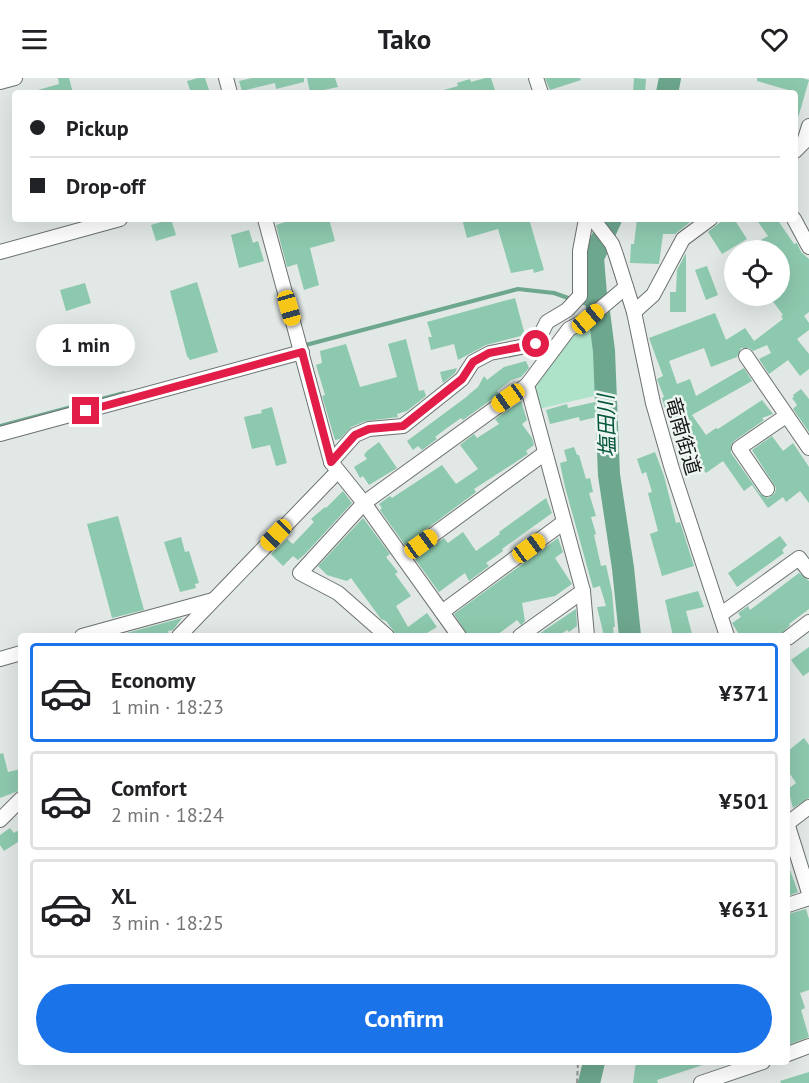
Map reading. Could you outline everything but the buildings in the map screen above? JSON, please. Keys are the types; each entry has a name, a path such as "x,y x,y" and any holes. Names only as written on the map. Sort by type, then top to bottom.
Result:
{"street":[{"path":"0,82 15,78"},
{"path":"798,148 804,142 809,126"},
{"path":"0,252 109,222"},
{"path":"266,222 334,467 364,502 457,633"},
{"path":"182,633 334,467 355,435 369,429 403,426 462,379 473,362 489,353 536,344 547,322 567,310 580,296 580,251 585,222"},
{"name":"竜南街道","path":"595,222 612,244 634,312 653,403 672,469 726,633"},
{"path":"634,312 653,295 683,239 706,222"},
{"path":"796,222 809,247"},
{"path":"384,633 338,593 300,573 364,502 526,385 568,329 588,319 626,287"},
{"path":"0,434 302,352"},
{"path":"746,356 786,416 807,441"},
{"path":"526,385 583,591 587,633"},
{"path":"767,489 739,448 786,416"},
{"path":"403,557 545,453"},
{"path":"442,612 564,522"},
{"path":"720,615 799,558 809,571"},
{"path":"523,633 583,591"},
{"path":"93,633 214,599"},
{"path":"790,636 809,622"},
{"path":"0,659 18,654"},
{"path":"0,820 18,802"},
{"path":"790,823 809,807"},
{"path":"790,832 809,896 790,904"},
{"path":"790,1053 809,1046"},
{"path":"701,1083 754,1065"},
{"path":"742,1069 747,1083"}],"path":[{"path":"577,1083 578,1065"}],"green space":[{"path":"595,322 598,395 539,409 532,387 571,333"}],"waterway":[{"name":"塩田川","path":"668,90 670,78"},
{"name":"塩田川","path":"610,222 593,258 604,351 609,475 623,568 630,633"},
{"path":"302,346 518,289 554,293 571,299"},
{"path":"578,301 597,307"},
{"path":"0,426 124,393"},
{"name":"塩田川","path":"589,1083 593,1065"}],"route":[{"path":"86,411 302,352 331,462 355,435 369,429 403,426 462,379 473,362 489,353 536,344"}]}
